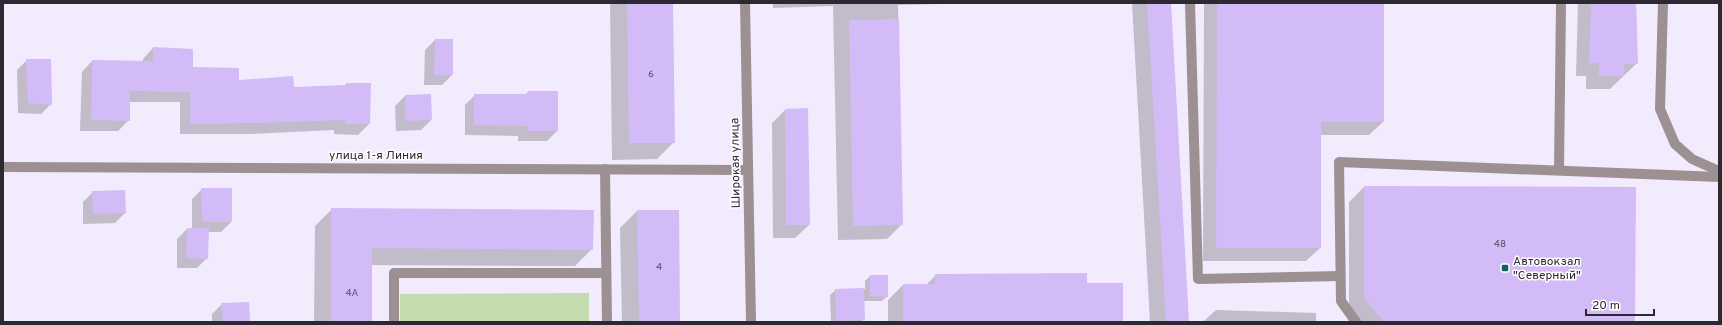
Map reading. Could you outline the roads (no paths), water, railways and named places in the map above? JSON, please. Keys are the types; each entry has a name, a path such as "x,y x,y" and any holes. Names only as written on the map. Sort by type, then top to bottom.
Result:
{"street":[{"name":"Широкая улица","path":"745,3 751,322"},
{"path":"1190,3 1198,279 1340,276"},
{"path":"1559,170 1561,3"},
{"path":"1663,3 1660,109 1675,144 1692,159 1719,171"},
{"path":"1356,322 1340,301 1339,162 1719,177"},
{"name":"улица 1-я Линия","path":"3,167 748,170"},
{"path":"605,169 606,322"},
{"path":"394,322 394,273 606,273"}],"place":[{"name":"Автовокзал \"Северный\"","path":"1505,268"}]}
